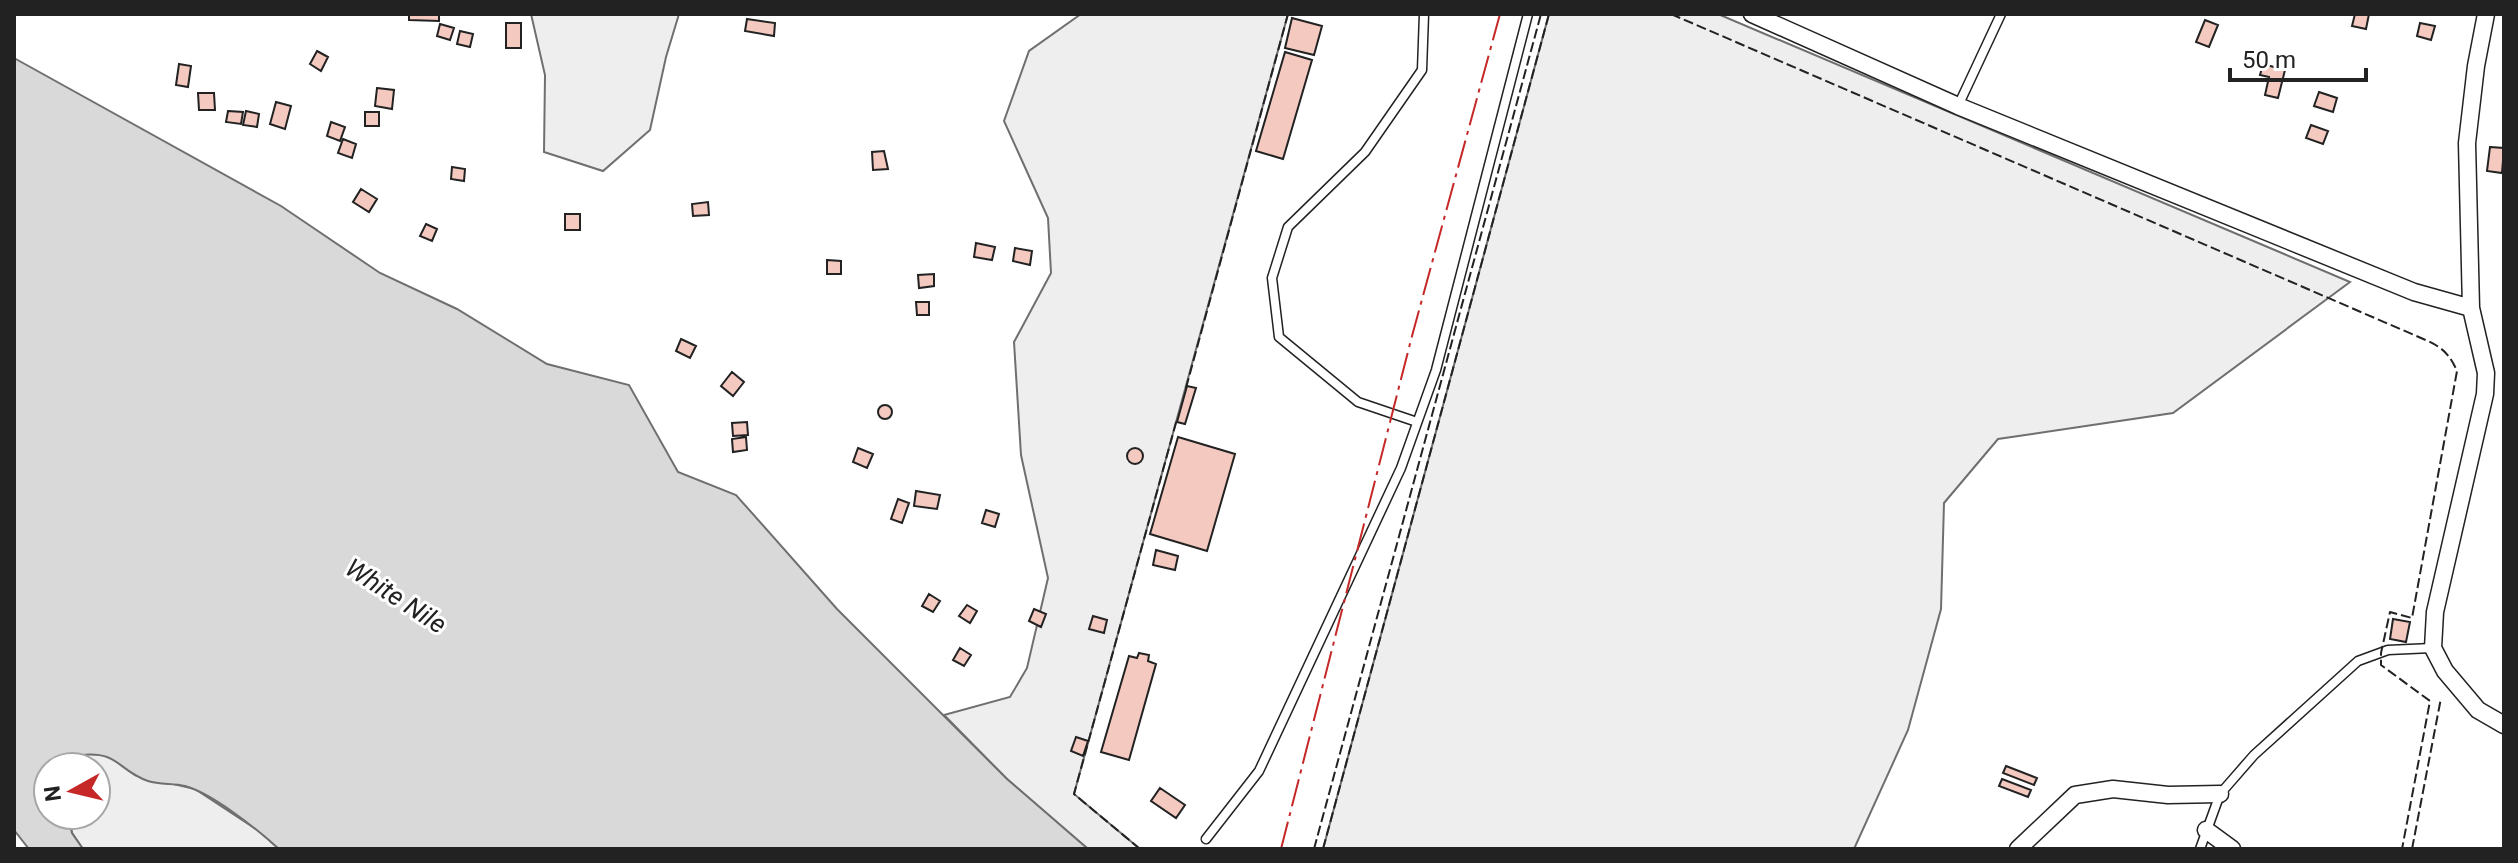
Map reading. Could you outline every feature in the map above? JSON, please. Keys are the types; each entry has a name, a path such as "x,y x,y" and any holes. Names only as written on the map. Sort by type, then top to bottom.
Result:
{"street":[{"path":"1752,14 1958,106 2414,292 2471,308"},
{"path":"2486,14 2467,143 2471,308 2486,373 2485,394 2435,612 2433,648 2445,671 2478,710 2504,725"},
{"path":"2018,849 2075,795 2113,789 2168,795 2220,794"},
{"path":"2206,830 2232,849"}],"lane":[{"path":"1417,422 1358,402 1279,337 1272,278 1288,227 1365,152 1422,70 1424,14"},
{"path":"1206,839 1259,771 1401,468 1436,370 1528,14"},
{"path":"1958,106 2001,14"},
{"path":"2200,849 2220,794 2254,755 2358,661 2388,650 2433,648"}],"shaded area":[{"path":"531,14 679,14 650,130 603,171 544,152 545,75"},
{"path":"1081,14 1288,14 1074,794 1140,849 1088,849 1007,779 944,715 1010,697 1027,668 1048,578 1021,455 1014,342 1051,273 1048,218 1004,121 1029,51"},
{"path":"1549,14 1718,14 2350,282 2173,413 1998,439 1944,503 1941,609 1908,730 1854,849 1323,849"},
{"path":"112,757 135,775 195,789 259,831 279,849 83,849 72,833 112,831"}],"water":[{"name":"White Nile","path":"14,58 281,206 380,273 457,309 547,364 629,385 678,472 736,495 837,609 1007,779 1088,849 279,849 208,796 185,786 138,777 112,760 112,751 32,751 32,831 72,831 83,849 29,849 14,830"}],"building":[{"path":"409,14 439,14 439,21 409,20"},
{"path":"2355,14 2369,14 2366,29 2352,26"},
{"path":"1292,18 1322,26 1314,55 1285,48"},
{"path":"747,19 775,23 774,36 745,31"},
{"path":"2205,20 2218,25 2209,47 2196,42"},
{"path":"506,23 521,23 521,48 506,48"},
{"path":"2420,23 2435,26 2431,40 2417,36"},
{"path":"440,24 454,28 450,40 437,36"},
{"path":"460,31 473,34 470,47 457,44"},
{"path":"317,51 328,57 321,71 310,64"},
{"path":"1285,52 1312,60 1283,159 1256,151"},
{"path":"179,64 191,66 188,87 176,85"},
{"path":"2263,64 2285,70 2278,98 2265,95 2269,77 2260,75"},
{"path":"377,88 394,90 392,109 375,106"},
{"path":"2319,92 2337,98 2333,112 2314,106"},
{"path":"198,93 214,93 215,110 199,110"},
{"path":"276,102 291,106 285,129 270,124"},
{"path":"228,111 243,112 241,124 226,122"},
{"path":"246,111 259,114 257,127 243,125"},
{"path":"365,112 379,112 379,126 365,126"},
{"path":"331,122 345,127 340,141 327,136"},
{"path":"2311,125 2328,131 2323,144 2306,138"},
{"path":"343,139 356,144 352,158 338,153"},
{"path":"2490,147 2504,148 2502,173 2487,171"},
{"path":"884,151 888,169 873,170 872,152"},
{"path":"452,167 465,169 464,181 451,179"},
{"path":"361,189 377,199 369,212 353,202"},
{"path":"708,202 709,215 693,216 692,204"},
{"path":"565,214 580,214 580,230 565,230"},
{"path":"426,224 437,229 432,241 420,236"},
{"path":"976,243 995,247 992,260 974,257"},
{"path":"1015,248 1032,251 1030,265 1013,261"},
{"path":"827,260 841,261 841,274 827,274"},
{"path":"934,274 934,286 919,288 918,275"},
{"path":"916,302 929,302 929,315 917,315"},
{"path":"681,339 696,346 690,358 676,351"},
{"path":"732,372 744,382 733,396 721,386"},
{"path":"1187,386 1196,388 1185,424 1177,422"},
{"path":"885,405 892,412 885,419 878,412"},
{"path":"747,422 748,435 733,436 732,423"},
{"path":"746,437 747,450 733,452 732,439"},
{"path":"1178,437 1235,454 1207,551 1150,534"},
{"path":"858,448 873,454 867,468 853,462"},
{"path":"1132,448 1138,448 1143,456 1141,462 1132,464 1127,459 1127,453"},
{"path":"916,491 940,495 937,509 914,506"},
{"path":"898,499 909,503 902,523 891,519"},
{"path":"986,510 999,514 995,527 982,523"},
{"path":"1156,550 1178,556 1175,570 1153,565"},
{"path":"929,594 940,601 933,612 922,606"},
{"path":"967,605 977,611 970,623 959,616"},
{"path":"1034,609 1046,614 1041,627 1029,621"},
{"path":"1093,616 1107,620 1104,633 1089,629"},
{"path":"2393,619 2410,622 2406,642 2390,639"},
{"path":"960,648 971,655 964,666 953,660"},
{"path":"1139,653 1149,655 1148,661 1156,664 1129,760 1101,752 1129,656 1137,658"},
{"path":"1076,737 1088,741 1083,756 1071,751"},
{"path":"2006,766 2037,778 2034,785 2003,773"},
{"path":"2002,779 2031,790 2028,797 1999,786"},
{"path":"1160,788 1185,805 1176,818 1151,801"}],"fence":[{"path":"1186,388 1288,14"},
{"path":"1314,849 1541,14"},
{"path":"1323,849 1549,14"},
{"path":"1671,14 2428,341 2446,353 2457,371 2412,618 2390,612 2381,653 2381,665 2430,701 2402,849"},
{"path":"1140,849 1074,794 1177,419"},
{"path":"2412,849 2441,698"}],"power":[{"path":"1281,849 1412,336 1500,14"}]}
